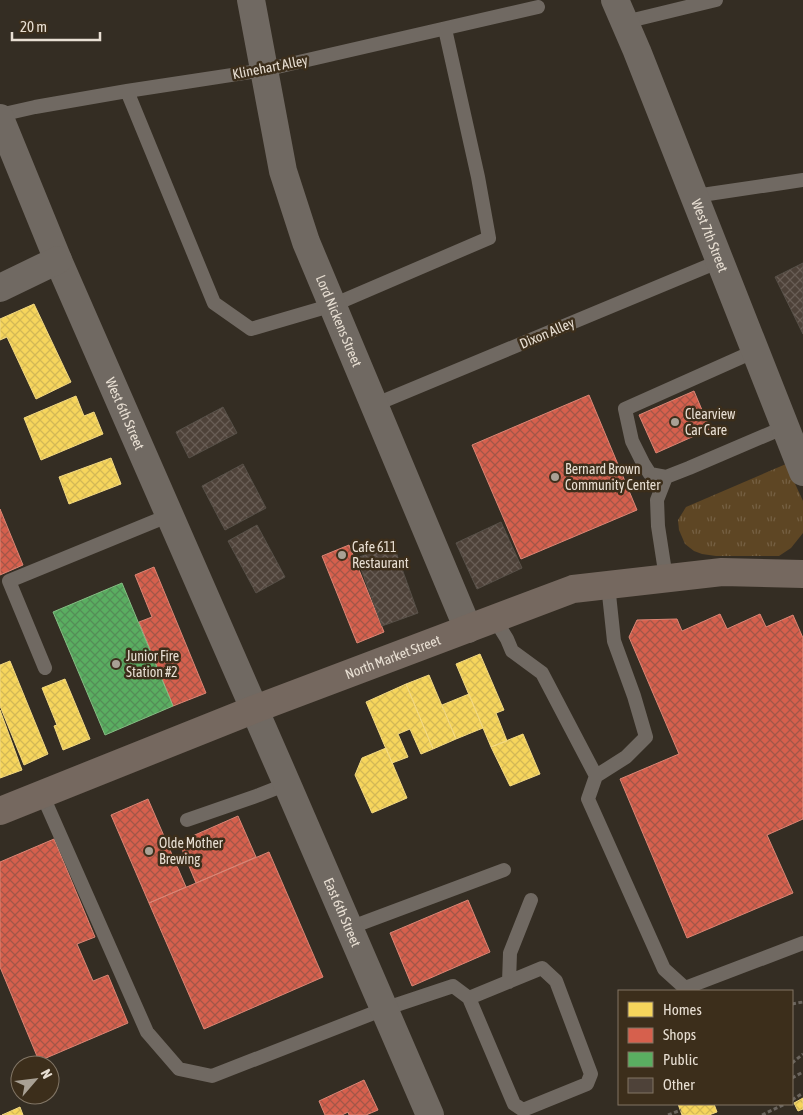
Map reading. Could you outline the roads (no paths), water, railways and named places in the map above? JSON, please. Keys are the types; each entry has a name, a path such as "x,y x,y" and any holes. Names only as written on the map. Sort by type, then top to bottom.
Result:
{"main road":[{"name":"North Market Street","path":"0,811 255,709 573,589 722,572 803,574"}],"street":[{"name":"Lord Nickens Street","path":"251,0 283,171 306,242 468,629"},
{"name":"West 7th Street","path":"620,11 803,472"},
{"name":"West 6th Street","path":"0,116 58,260 255,709"},
{"path":"0,288 58,260"},
{"name":"East 6th Street","path":"255,709 430,1115"}],"lane":[{"path":"620,11 716,0"},
{"name":"Klinehart Alley","path":"0,116 35,107 264,70 538,7"},
{"path":"127,91 214,304 251,329 332,305 489,238 478,177 445,29"},
{"path":"695,196 803,180"},
{"name":"Dixon Alley","path":"374,405 720,261"},
{"path":"755,351 625,409 632,441 650,474 666,476 785,427"},
{"path":"666,476 657,500 658,526 666,578"},
{"path":"45,668 9,581 170,515"},
{"path":"608,585 614,641 634,696 646,737 626,757 596,776 588,799 664,969 685,988 803,943"},
{"path":"494,618 512,651 542,673 596,776"},
{"path":"187,820 287,784"},
{"path":"42,794 147,1032 179,1069 212,1076 384,1009 452,986 469,998 514,1104 523,1110 587,1084 591,1074 556,981 542,968 469,998"},
{"path":"350,928 504,870"},
{"path":"509,982 510,953 531,900"}],"place":[{"name":"Clearview Car Care","path":"675,422"},
{"name":"Bernard Brown Community Center","path":"555,477"},
{"name":"Cafe 611 Restaurant","path":"342,555"},
{"name":"Junior Fire Station #2","path":"116,664"},
{"name":"Olde Mother Brewing","path":"149,851"}]}
